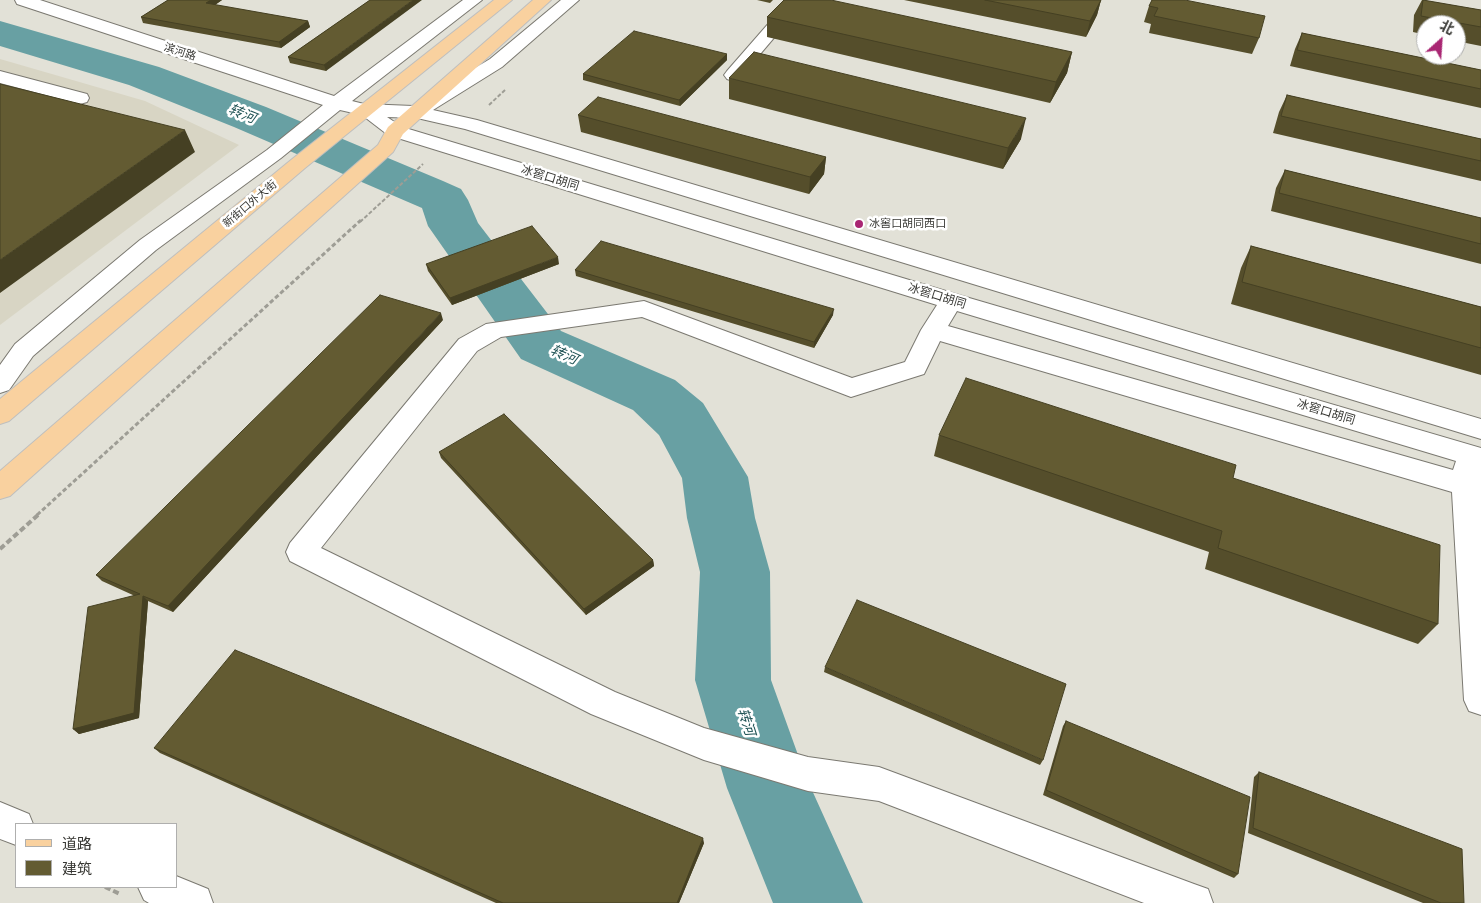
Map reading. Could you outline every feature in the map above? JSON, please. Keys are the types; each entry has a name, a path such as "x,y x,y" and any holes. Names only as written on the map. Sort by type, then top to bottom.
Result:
{"main road":[{"name":"新街口外大街","path":"0,414 363,110 504,0"},
{"path":"0,488 347,182 417,112 543,0"}],"street":[{"name":"滨河路","path":"23,0 363,110"},
{"name":"新街口外大街","path":"0,369 148,246 274,154 337,103 474,0"},
{"path":"417,112 496,64 571,0"},
{"path":"733,75 798,0"},
{"path":"0,77 80,98"},
{"path":"363,110 417,112 470,124 1476,447 1466,485 1481,700"},
{"name":"冰窖口胡同","path":"363,110 390,140 951,301 1476,447"},
{"path":"951,301 933,330 915,368 851,388 644,309 495,330 468,345 301,552 603,703 704,744 808,774 879,784 1194,903"},
{"path":"933,330 1466,485"},
{"name":"新街口外大街","path":"0,384 26,349"},
{"path":"0,820 15,826"},
{"path":"159,888 194,903"}],"path":[{"path":"0,550 425,162"}],"shaded area":[{"path":"0,59 145,101 239,145 0,325"}],"building":[{"path":"168,0 211,0 206,3 308,21 279,42 141,17"},
{"path":"370,0 413,0 324,65 288,57"},
{"path":"784,0 831,0 1072,52 1056,82 767,17"},
{"path":"985,0 1101,0 1090,21"},
{"path":"1152,0 1185,0 1265,16 1259,38 1154,16 1158,8 1149,6"},
{"path":"1423,0 1481,10 1481,27 1466,24 1466,15 1421,15"},
{"path":"634,31 727,54 679,100 583,74"},
{"path":"1302,33 1416,57 1416,65 1457,65 1481,70 1481,89 1297,50"},
{"path":"754,52 1026,118 1008,148 729,78"},
{"path":"0,84 185,130 0,260"},
{"path":"1287,95 1481,139 1481,161 1281,116"},
{"path":"598,97 826,157 810,177 578,115"},
{"path":"1285,170 1481,218 1481,244 1279,193"},
{"path":"532,226 558,257 450,298 426,264"},
{"path":"601,241 834,309 814,342 575,270"},
{"path":"1251,246 1481,307 1481,348 1242,282"},
{"path":"380,295 441,313 168,606 143,596 134,713 73,729 88,607 140,594 96,575"},
{"path":"966,378 1236,465 1233,478 1440,545 1438,624 1218,548 1222,531 939,435"},
{"path":"504,414 653,560 584,609 439,452"},
{"path":"857,600 1066,684 1043,760 825,667"},
{"path":"235,650 703,838 677,903 503,903 154,748"},
{"path":"1066,721 1250,797 1238,874 1046,790"},
{"path":"1259,772 1462,849 1464,903 1441,903 1253,828"}],"waterway":[{"name":"转河","path":"0,33 144,76 250,117 426,191 443,200 454,226 541,345 654,395 681,419 715,477 721,518 735,572 733,680 768,788 818,903"}],"place":[{"name":"冰窖口胡同西口","path":"859,224"}]}
